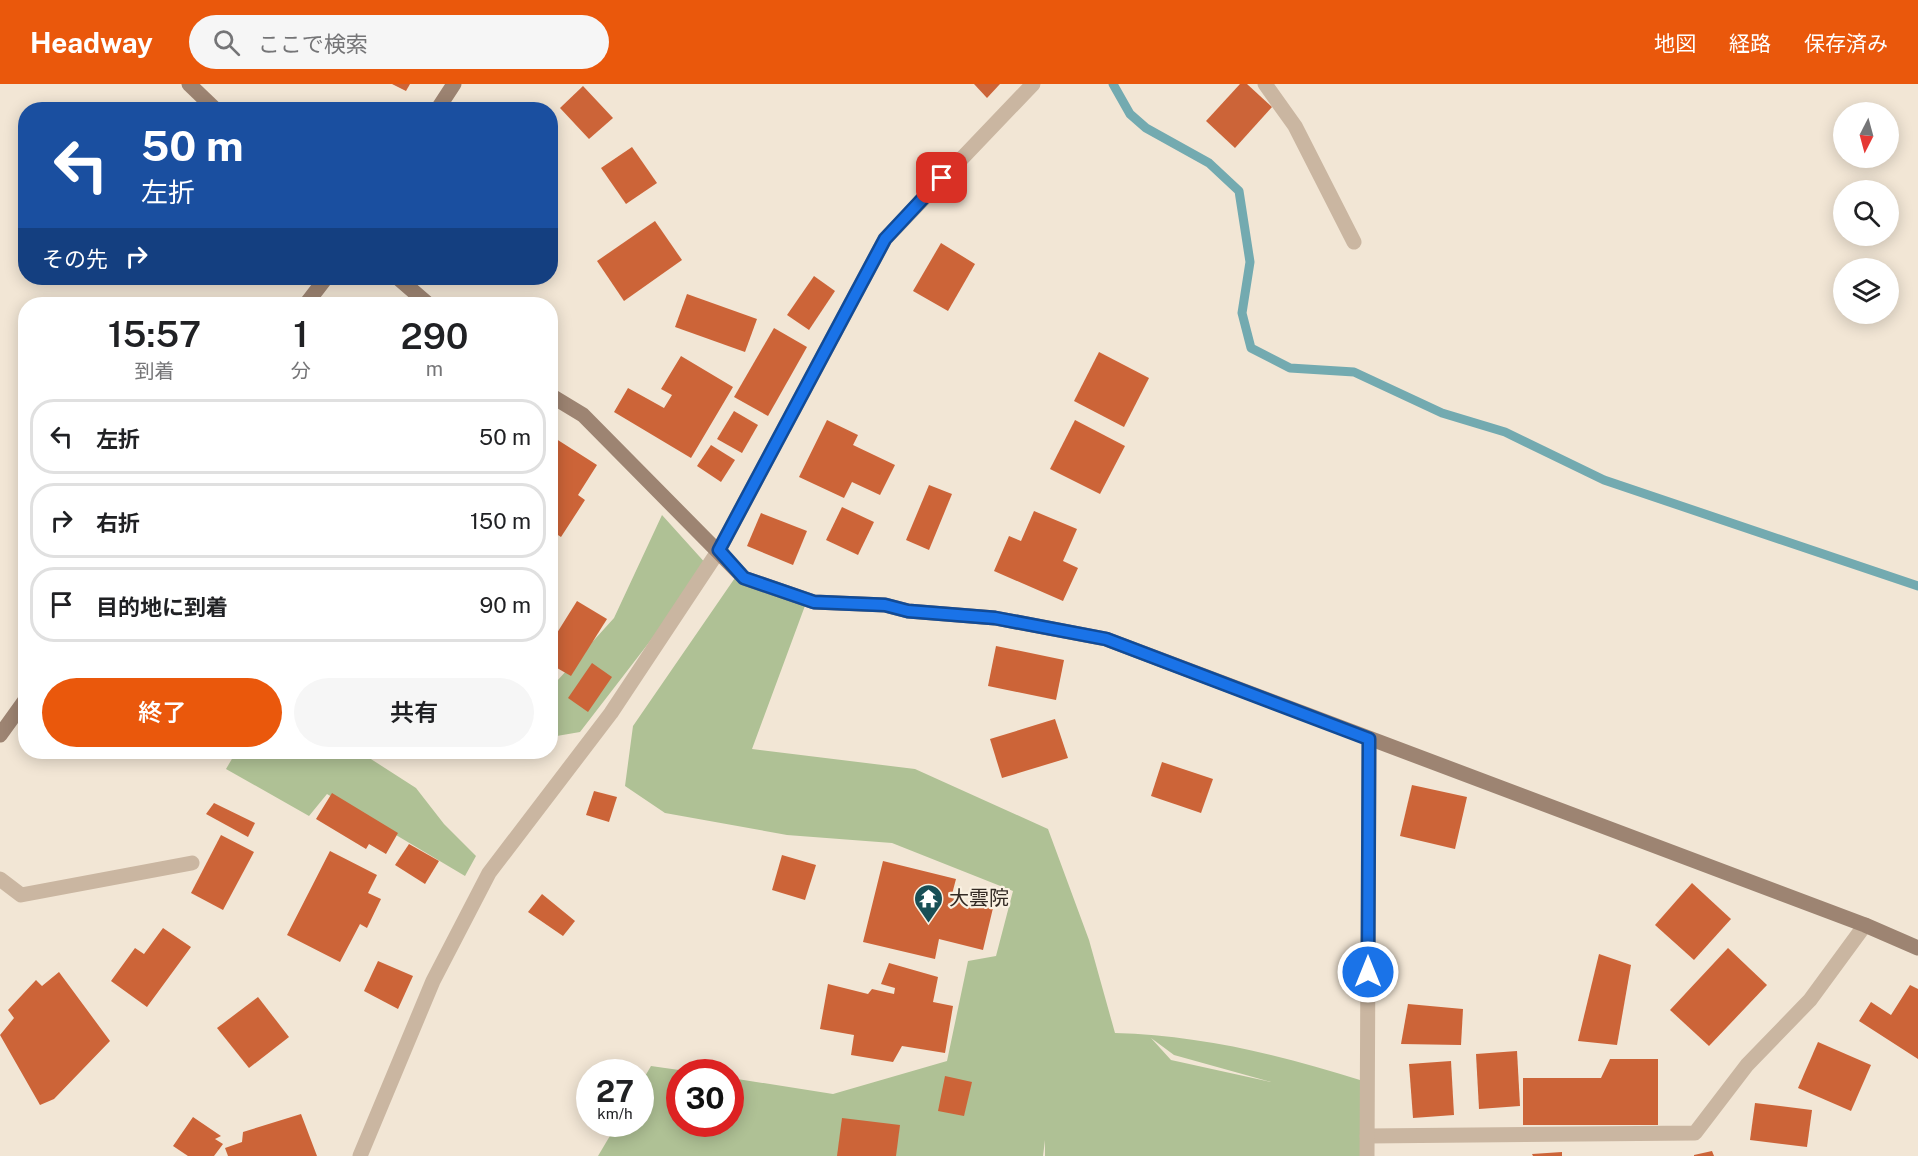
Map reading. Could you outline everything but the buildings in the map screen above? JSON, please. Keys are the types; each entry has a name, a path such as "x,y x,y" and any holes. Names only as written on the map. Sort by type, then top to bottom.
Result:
{"street":[{"path":"189,84 208,102"},
{"path":"442,102 454,84"},
{"path":"360,1156 433,981 489,873 611,713 719,550 885,239 1033,84"},
{"path":"1266,84 1295,126 1354,242"},
{"path":"311,297 321,285"},
{"path":"406,285 420,297"},
{"path":"558,400 583,416 719,550 744,578 814,602 885,605 908,611 995,618 1106,639 1865,925 1918,948"},
{"path":"0,735 18,710"},
{"path":"1367,1156 1369,739"},
{"path":"0,879 21,895 192,863"},
{"path":"1367,1136 1695,1133 1747,1065 1810,1000 1865,925"}],"green space":[{"path":"662,515 708,566 580,732 558,736 558,680 614,618"},
{"path":"739,572 806,603 752,749 915,769 1048,829 1089,940 1115,1033 1208,1042 1300,1062 1360,1080 1369,1136 1368,1156 1045,1156 1045,1140 1043,1156 598,1156 609,1137 654,1137 654,1066 666,1068 666,1137 744,1137 744,1080 833,1094 947,1061 968,961 996,956 1013,891 892,843 787,835 665,813 625,786 633,726","holes":["1151,1038 1174,1055 1271,1082 1171,1060"]},
{"path":"232,759 371,759 416,788 444,824 476,856 465,876 327,794 309,816 226,769"}],"waterway":[{"path":"1113,84 1130,114 1146,128 1209,163 1239,191 1250,262 1242,313 1251,348 1290,368 1354,372 1442,413 1505,432 1604,480 1918,586"}],"place":[{"name":"大雲院","path":"928,924"}],"route":[{"path":"942,178 885,239 812,381 719,550 744,578 814,602 885,605 908,611 995,618 1106,639 1369,739 1368,972"}]}
